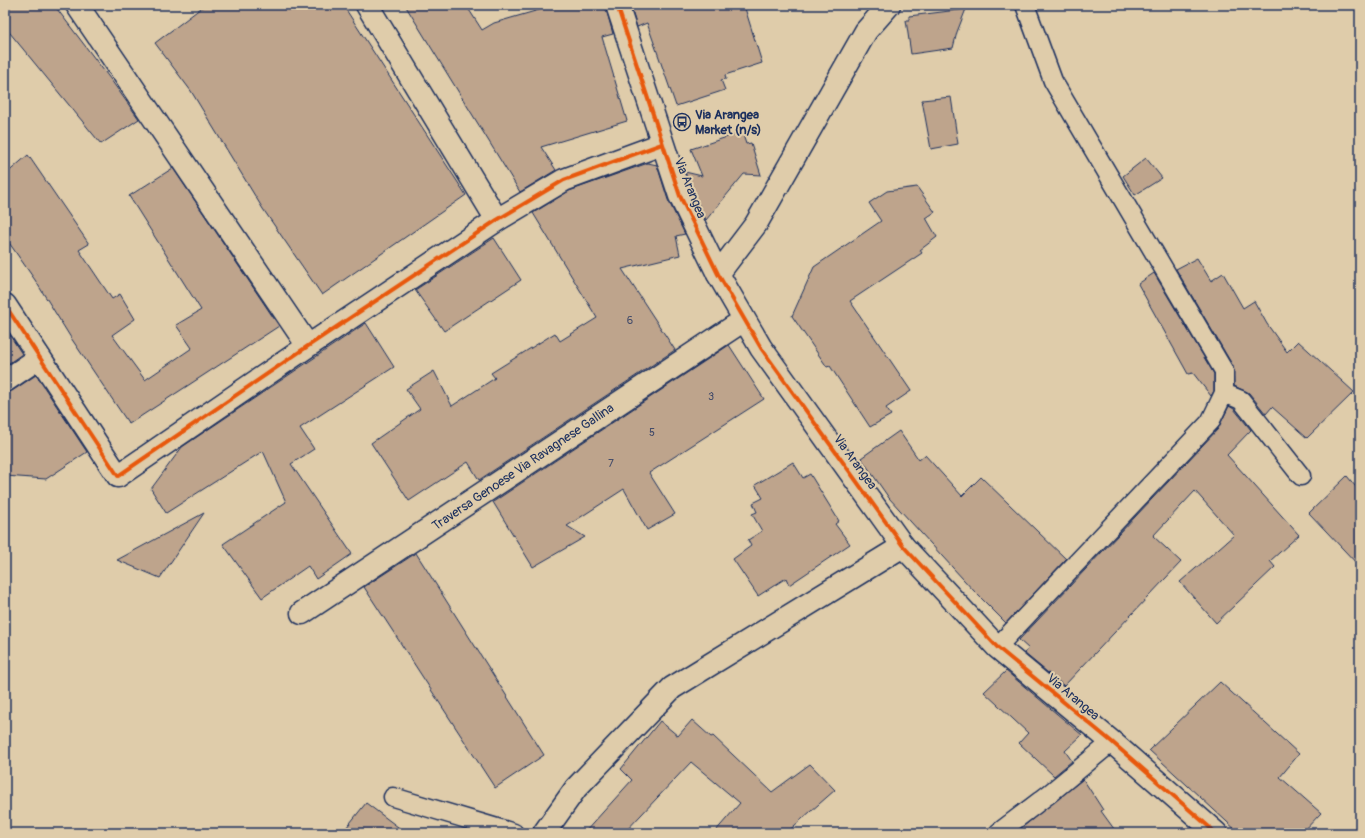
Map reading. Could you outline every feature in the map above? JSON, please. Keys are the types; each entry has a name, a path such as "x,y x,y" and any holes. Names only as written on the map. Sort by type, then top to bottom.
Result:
{"street":[{"path":"78,5 308,346"},
{"path":"367,5 497,220"},
{"name":"Via Arangea","path":"617,5 680,196 718,274 761,348 903,546 997,647 1112,742 1216,833"},
{"path":"718,274 756,224 866,31 889,5"},
{"path":"5,305 118,476 308,346 497,220 564,180 662,144"},
{"name":"Traversa Genoese Via Ravagnese Gallina","path":"302,613 744,320"},
{"path":"5,381 39,358"},
{"path":"544,833 576,788 672,688 903,546"}],"lane":[{"path":"997,647 1210,422 1224,393 1224,371 1053,81 1025,5"},
{"path":"1224,393 1241,400 1301,476"},
{"path":"998,833 1050,794 1112,742"},
{"path":"393,798 514,833"}],"building":[{"path":"5,5 54,5 139,119 101,144 5,27"},
{"path":"205,5 343,5 466,195 322,295 263,209 191,91 155,43"},
{"path":"405,5 466,5 482,30 494,23 556,5 605,5 613,34 602,37 627,121 541,147 556,170 520,192"},
{"path":"630,5 744,5 762,63 725,75 726,79 721,80 725,90 676,106 647,23 637,27"},
{"path":"966,9 957,32 953,48 911,54 906,20 909,20 909,16"},
{"path":"951,97 958,144 931,149 922,100"},
{"path":"742,132 746,144 751,143 761,175 744,174 706,220 692,191 685,172 702,176 691,149"},
{"path":"28,155 89,244 79,250 112,299 120,294 135,319 112,335 145,380 192,348 176,325 201,310 129,196 173,168 279,326 129,424 71,338 35,280 5,237 5,175"},
{"path":"1146,158 1162,178 1135,195 1123,176"},
{"path":"648,163 657,165 668,200 685,234 676,236 680,255 622,269 675,350 479,480 468,462 409,501 371,443 420,409 406,389 434,371 452,406 495,378 491,373 555,333 560,341 597,318 533,213 569,191"},
{"path":"917,187 935,212 926,218 937,237 920,250 922,253 850,301 911,391 886,408 891,415 870,427 830,366 827,367 792,316 814,267 881,221 869,203 887,191"},
{"path":"494,238 521,280 444,331 415,290"},
{"path":"1197,258 1211,281 1223,273 1243,308 1254,301 1267,324 1287,352 1298,341 1354,392 1307,438 1272,407 1266,414 1249,393 1234,386 1233,366 1176,269"},
{"path":"1154,273 1214,374 1214,391 1211,396 1193,373 1188,374 1138,284"},
{"path":"366,323 394,367 300,428 314,449 291,464 352,554 316,579 308,566 262,598 223,544 286,502 263,451 166,513 151,489 182,447"},
{"path":"5,328 22,354 5,366"},
{"path":"729,345 764,399 649,473 675,514 647,530 624,489 567,526 585,537 533,567 493,502"},
{"path":"36,375 87,452 46,479 5,476 5,393 12,391"},
{"path":"1229,406 1234,409 1251,430 1227,455 1299,535 1270,561 1275,567 1216,623 1180,582 1234,535 1195,491 1153,536 1181,562 1064,686 1024,653 1029,649 1019,640 1218,429"},
{"path":"899,431 919,460 925,455 962,496 981,477 1066,559 1006,623 974,591 889,498 861,458"},
{"path":"793,462 803,478 810,474 839,521 835,524 850,544 789,585 786,578 758,596 733,559 751,546 748,540 762,531 752,514 757,512 753,503 763,498 755,485"},
{"path":"1347,476 1360,492 1360,567 1309,513"},
{"path":"204,513 160,578 117,560"},
{"path":"416,553 544,755 495,788 364,587"},
{"path":"1006,671 1082,735 1065,751 1072,761 1054,776 1019,743 1028,733 984,692"},
{"path":"1220,682 1299,754 1280,777 1321,813 1302,833 1239,833 1149,750"},
{"path":"692,720 711,737 713,736 772,792 810,764 835,790 786,833 714,833 740,803 691,762 624,833 584,833 632,780 621,769 660,721 678,736"},
{"path":"1083,779 1103,810 1101,811 1117,833 1015,833"},
{"path":"366,803 406,833 342,833"}],"cycle path":[{"path":"617,5 680,196 718,274 761,348 903,546 997,647 1112,742 1216,833"},
{"path":"5,305 118,476 308,346 497,220 564,180 662,144"}],"place":[{"name":"Via Arangea Market (n/s)","path":"682,122"}]}
